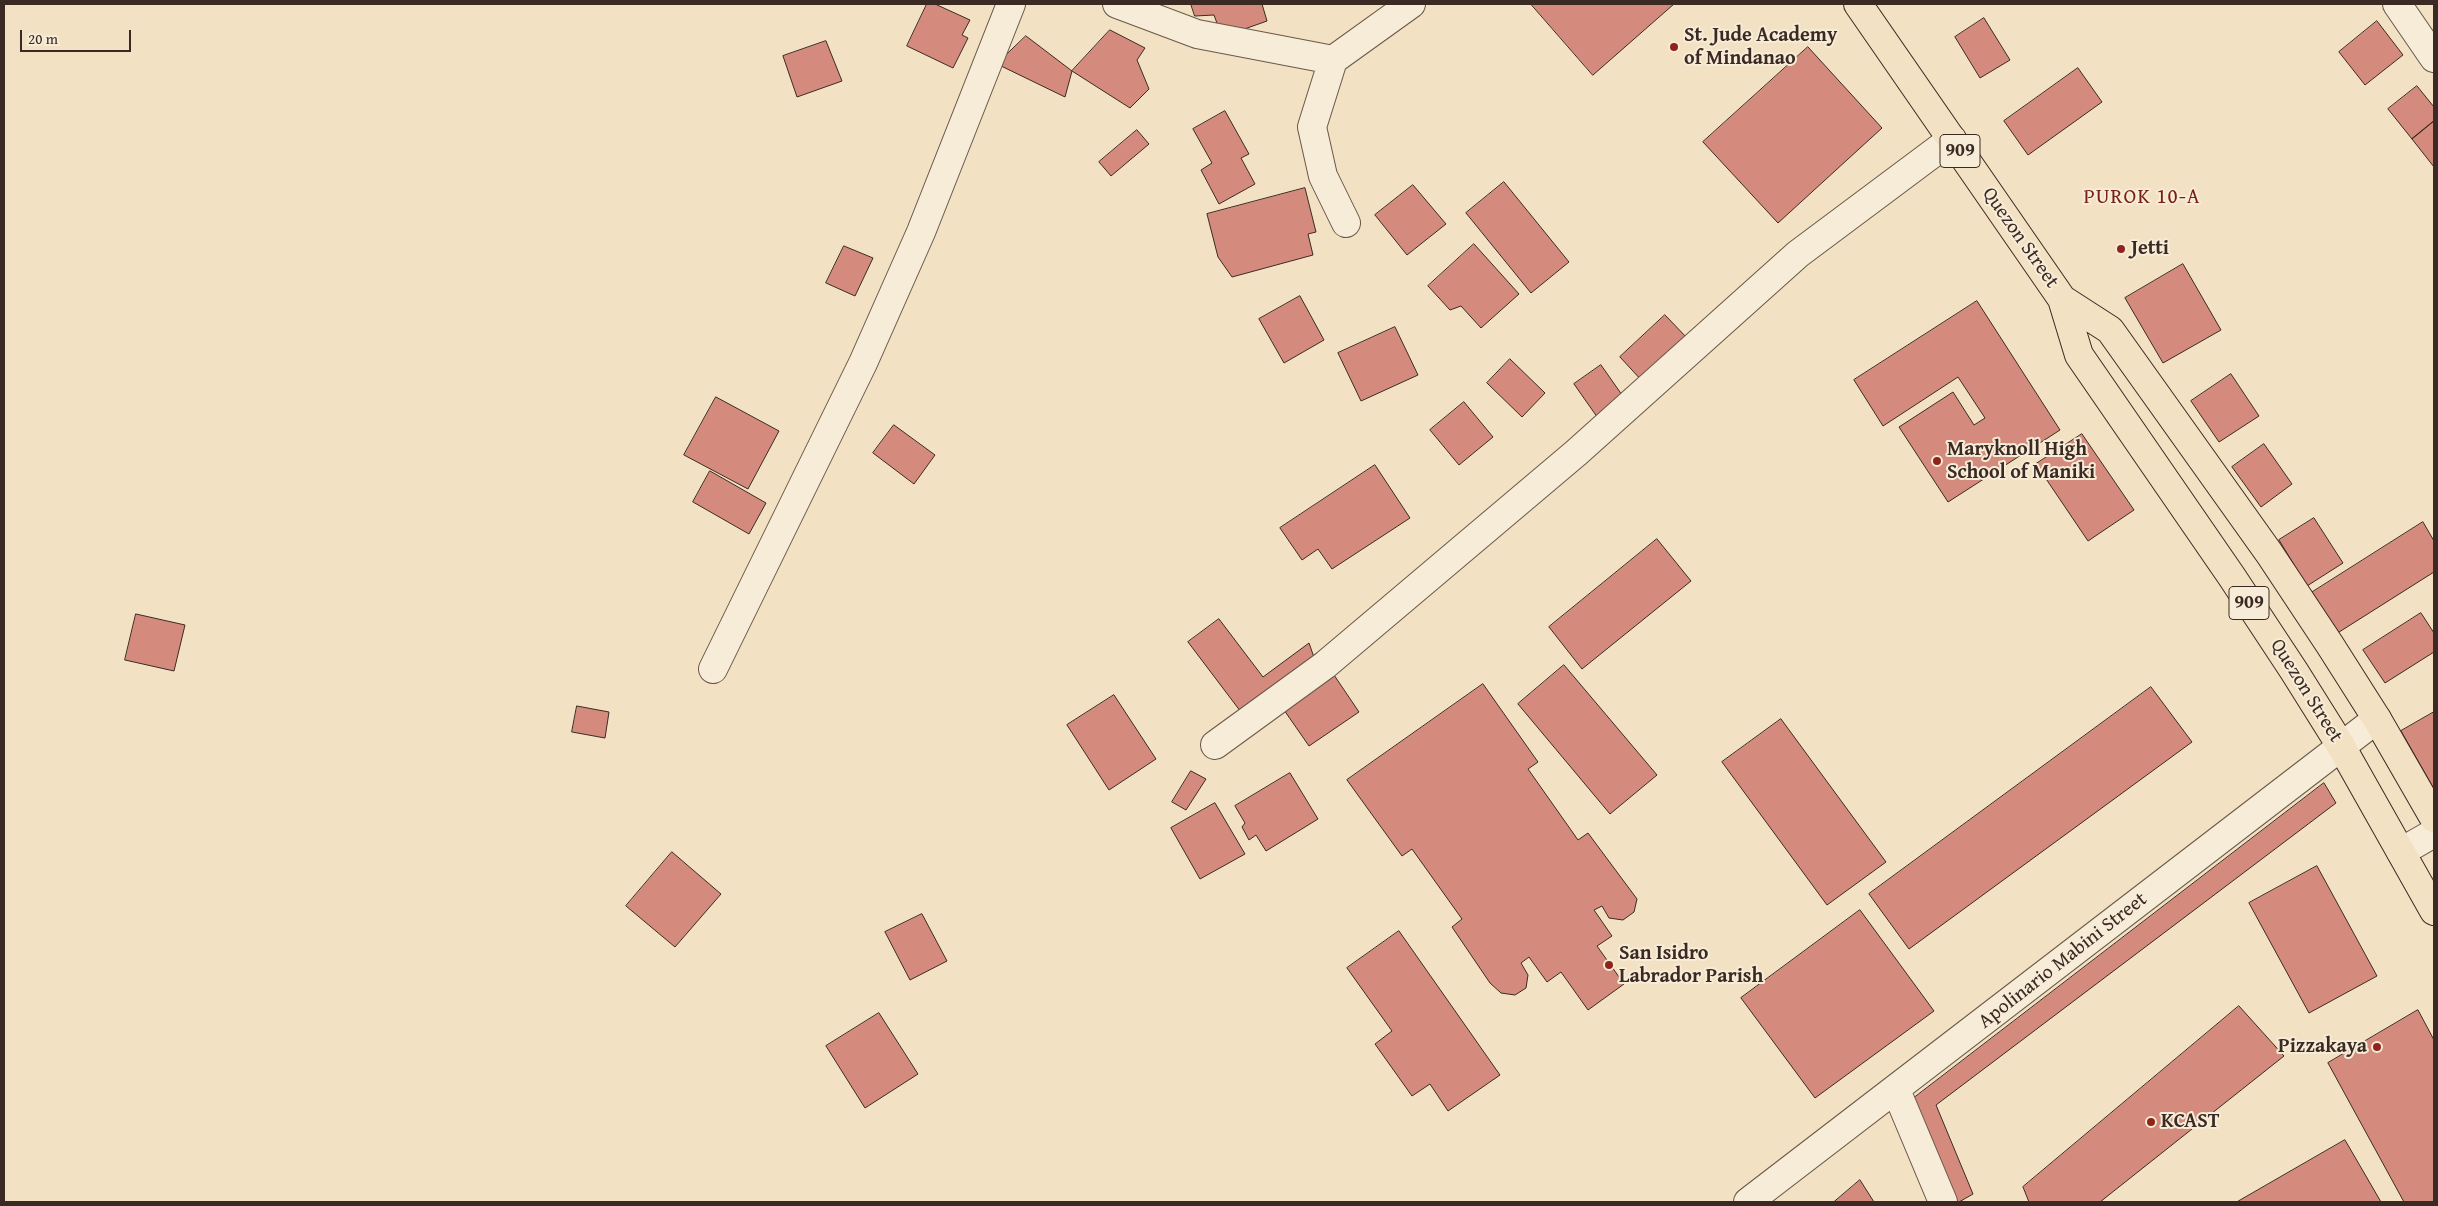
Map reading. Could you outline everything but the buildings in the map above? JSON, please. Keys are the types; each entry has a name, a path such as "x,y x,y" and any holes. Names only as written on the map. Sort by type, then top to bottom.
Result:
{"highway":[{"name":"Quezon Street","path":"1858,4 2062,299 2079,355 2232,577 2341,746 2434,911"},
{"name":"Quezon Street","path":"2062,299 2110,330 2269,553 2378,719 2434,818"}],"street":[{"path":"713,669 863,363 920,232 1011,4"},
{"path":"1117,4 1197,34 1332,60"},
{"path":"1346,223 1323,176 1312,127 1332,60 1411,4"},
{"path":"2397,4 2434,58"},
{"path":"1216,745 1348,646 1576,453 1798,254 1952,139"},
{"name":"Apolinario Mabini Street","path":"1748,1202 2378,719"},
{"path":"2401,852 2434,833"},
{"path":"1896,1090 1943,1202"}],"place":[{"name":"St. Jude Academy of Mindanao","path":"1674,47"},
{"name":"Jetti","path":"2121,249"},
{"name":"Maryknoll High School of Maniki","path":"1937,461"},
{"name":"San Isidro Labrador Parish","path":"1609,965"},
{"name":"Pizzakaya","path":"2377,1047"},
{"name":"KCAST","path":"2151,1122"}],"district":[{"name":"PUROK 10-A","path":"2142,198"}]}
